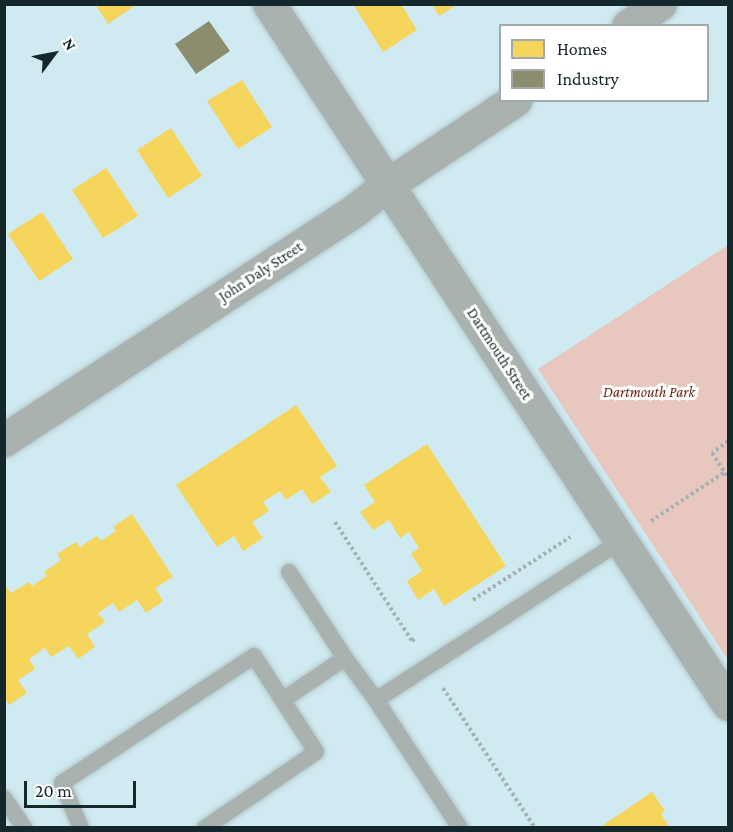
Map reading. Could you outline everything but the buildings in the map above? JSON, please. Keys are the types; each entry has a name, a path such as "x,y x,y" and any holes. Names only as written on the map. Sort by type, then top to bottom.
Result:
{"street":[{"name":"Dartmouth Street","path":"269,4 729,704"},
{"path":"631,24 660,4"},
{"name":"John Daly Street","path":"4,440 355,210 387,185 512,102"}],"lane":[{"path":"376,700 621,541"},
{"path":"289,572 460,828"},
{"path":"81,828 62,783 254,656 284,699 316,752 205,828"},
{"path":"284,699 345,658"},
{"path":"4,798 24,828"}],"path":[{"path":"729,441 712,453 729,478"},
{"path":"621,541 725,472"},
{"path":"335,522 412,641 422,634"},
{"path":"471,602 570,537"},
{"path":"440,682 535,828"}],"green space":[{"name":"Dartmouth Park","path":"728,245 728,660 538,369"}]}
